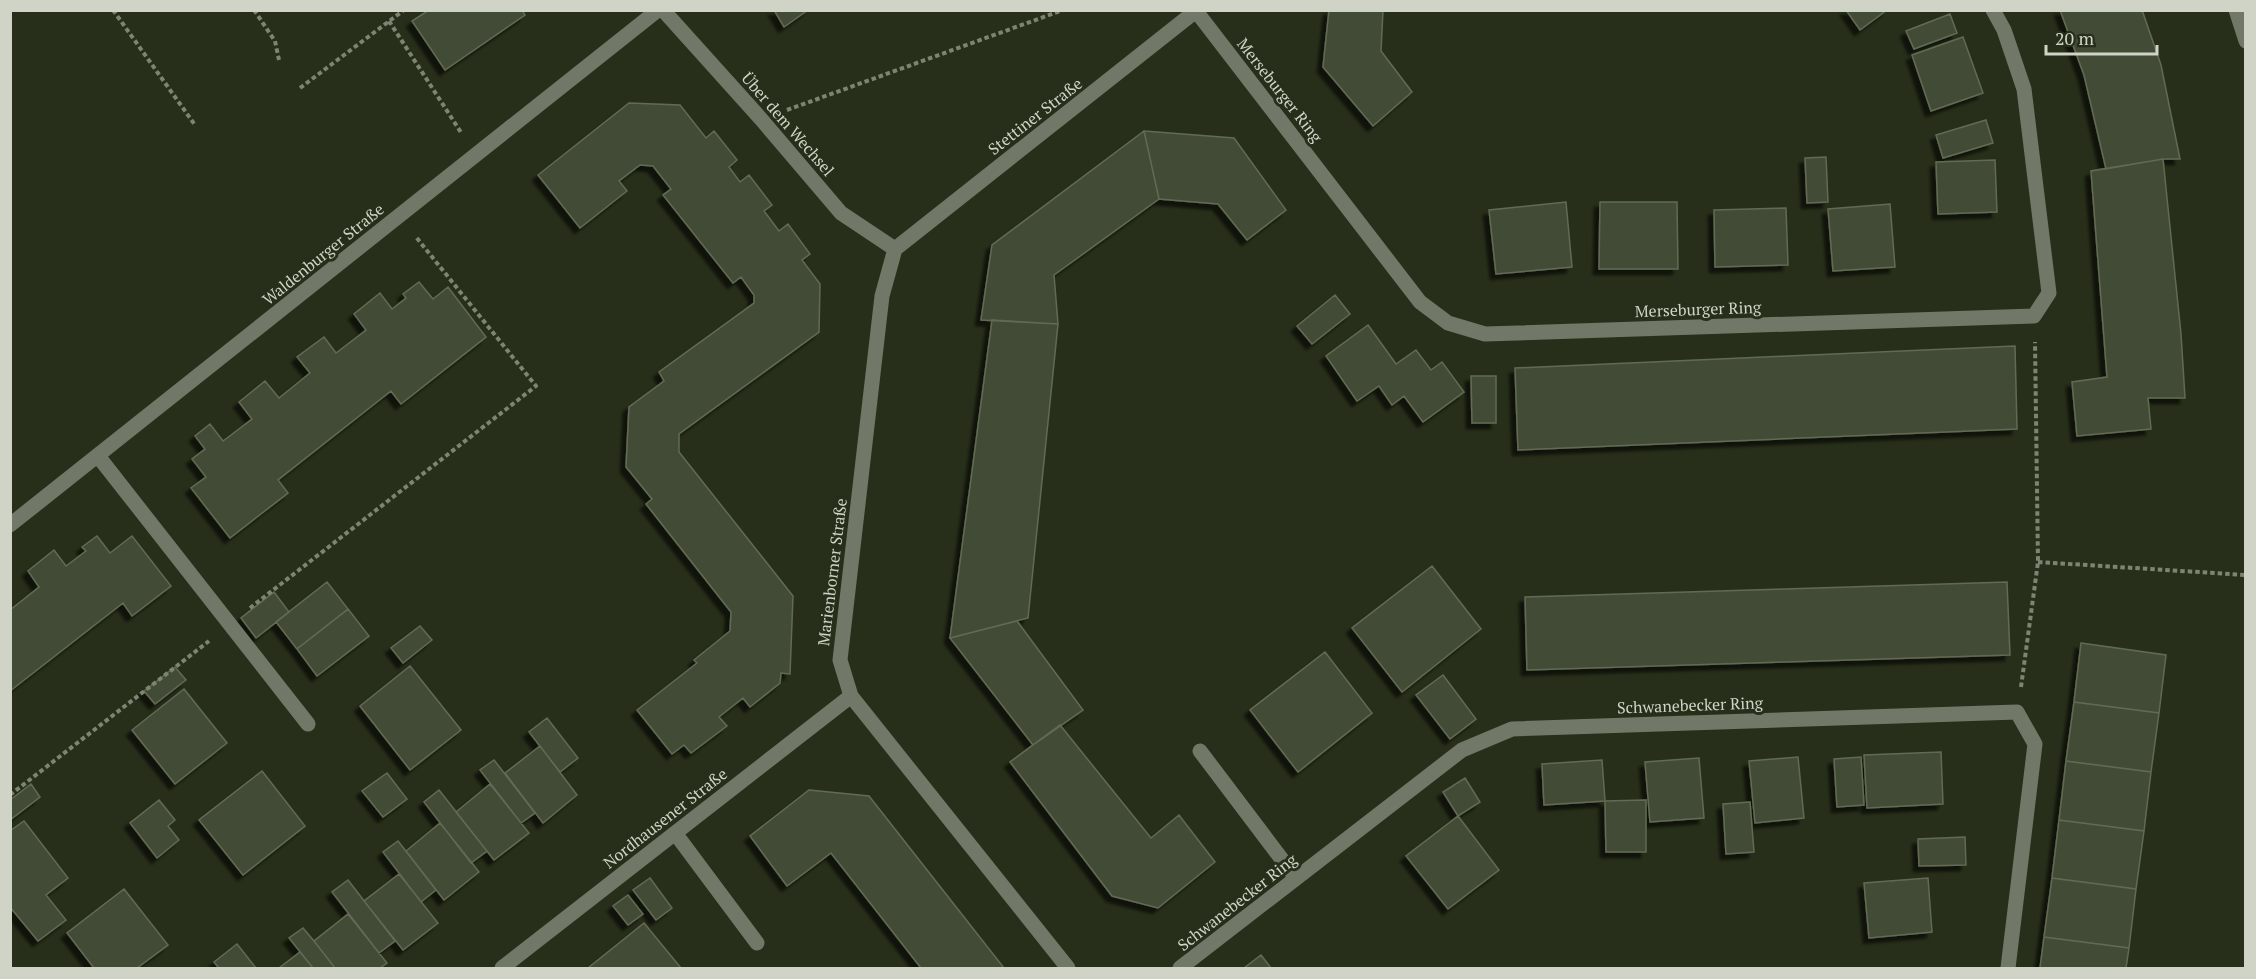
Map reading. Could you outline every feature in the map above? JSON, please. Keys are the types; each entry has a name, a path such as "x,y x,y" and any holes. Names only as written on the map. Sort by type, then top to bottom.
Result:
{"street":[{"name":"Waldenburger Straße","path":"10,525 658,10"},
{"name":"Über dem Wechsel","path":"663,10 761,119 841,213 895,249"},
{"path":"1993,10 2004,30 2024,89 2049,293 2034,316"},
{"path":"2236,10 2246,41"},
{"name":"Merseburger Ring","path":"1197,11 1420,302 1448,322 1485,334 2034,316"},
{"name":"Stettiner Straße","path":"895,249 1197,11"},
{"name":"Marienborner Straße","path":"895,249 882,296 840,660 851,696 1068,969"},
{"path":"98,456 308,724"},
{"name":"Nordhausener Straße","path":"502,969 851,696"},
{"path":"2008,969 2035,744 2017,711"},
{"name":"Schwanebecker Ring","path":"1180,969 1462,750 1512,729 2017,711"},
{"path":"1200,751 1296,878"},
{"path":"675,833 757,943"}],"path":[{"path":"113,10 195,125"},
{"path":"300,88 404,10"},
{"path":"761,119 1063,10"},
{"path":"255,11 275,41 279,60"},
{"path":"388,21 476,155"},
{"path":"399,216 536,386 488,424"},
{"path":"2017,711 2038,562 2034,316"},
{"path":"2038,562 2246,575"}],"building":[{"path":"429,10 522,10 525,15 445,70 412,21"},
{"path":"774,10 808,10 784,27"},
{"path":"1329,10 1383,10 1381,51 1412,92 1373,126 1323,67"},
{"path":"1846,10 1887,10 1860,30"},
{"path":"2060,10 2142,10 2161,65 2180,159 2163,159 2106,169 2084,75"},
{"path":"1950,14 1957,33 1914,49 1906,31"},
{"path":"1963,37 1983,93 1931,111 1912,55"},
{"path":"629,103 680,105 706,138 714,131 737,160 729,167 740,182 749,175 772,205 764,211 779,231 788,224 810,254 802,260 820,284 819,332 679,434 679,452 793,596 790,674 781,673 780,683 750,707 743,698 719,717 727,726 691,753 684,745 672,754 637,710 697,663 694,660 730,631 731,612 646,504 652,499 626,467 629,407 664,381 659,372 754,303 754,295 741,277 733,283 663,195 671,189 653,166 640,165 619,181 627,191 580,228 538,175"},
{"path":"1986,120 1993,143 1943,158 1936,135"},
{"path":"1144,131 1234,138 1286,210 1247,240 1218,204 1159,199"},
{"path":"1144,131 1159,199 1054,275 1058,324 981,320 992,245"},
{"path":"1826,157 1828,202 1807,203 1805,158"},
{"path":"2163,159 2181,334 2185,398 2148,398 2151,429 2077,436 2072,382 2107,377 2091,171"},
{"path":"1995,160 1997,212 1938,214 1936,162"},
{"path":"1566,202 1572,267 1496,274 1489,210"},
{"path":"1600,202 1677,202 1678,269 1599,269"},
{"path":"1890,204 1895,267 1833,271 1828,209"},
{"path":"1786,208 1788,265 1715,267 1714,210"},
{"path":"419,282 433,299 448,287 486,337 401,404 391,391 278,480 288,493 230,538 191,488 206,477 192,459 205,449 195,436 210,424 223,441 252,419 239,402 265,381 279,398 310,373 297,357 324,337 336,353 366,330 354,314 380,293 392,309 406,298 403,294"},
{"path":"1335,295 1350,314 1312,344 1297,326"},
{"path":"992,320 1058,324 1028,618 950,638"},
{"path":"1368,325 1396,364 1416,350 1431,370 1442,362 1464,392 1423,422 1404,396 1392,405 1379,386 1357,401 1326,356"},
{"path":"2015,346 2017,429 1518,450 1515,368"},
{"path":"1471,376 1496,376 1496,423 1472,423"},
{"path":"97,536 110,553 132,536 171,586 132,616 123,603 10,691 10,610 39,587 28,571 54,550 66,566 86,551 82,547"},
{"path":"1432,566 1481,629 1402,692 1352,628"},
{"path":"327,582 348,609 297,649 276,622"},
{"path":"2007,582 2010,655 1527,670 1525,597"},
{"path":"274,592 289,612 256,638 241,618"},
{"path":"348,609 369,636 317,676 297,649"},
{"path":"1017,621 1083,710 1033,745 950,638"},
{"path":"420,626 432,640 403,663 391,648"},
{"path":"2081,643 2166,655 2159,713 2074,702"},
{"path":"1325,652 1372,713 1298,772 1250,710"},
{"path":"410,666 461,730 410,770 360,706"},
{"path":"175,667 186,680 155,704 144,691"},
{"path":"1443,675 1476,719 1450,739 1416,695"},
{"path":"184,689 227,743 175,784 132,730"},
{"path":"2074,702 2159,713 2151,772 2066,761"},
{"path":"547,718 578,758 560,772 529,732"},
{"path":"1060,725 1151,838 1179,815 1215,862 1158,908 1112,896 1010,762"},
{"path":"540,746 577,795 543,823 505,773"},
{"path":"1941,752 1943,804 1867,808 1864,755"},
{"path":"1798,757 1804,818 1755,823 1749,761"},
{"path":"1861,757 1864,805 1837,807 1834,759"},
{"path":"1699,758 1704,818 1650,822 1645,762"},
{"path":"494,760 535,813 521,823 480,770"},
{"path":"1602,760 1605,801 1544,805 1542,764"},
{"path":"2066,761 2151,772 2144,831 2059,820"},
{"path":"262,771 305,826 243,875 199,820"},
{"path":"387,773 407,799 383,817 362,791"},
{"path":"1465,778 1480,802 1458,816 1443,792"},
{"path":"31,784 40,797 10,820 10,800"},
{"path":"490,784 529,833 494,860 456,812"},
{"path":"439,790 487,851 471,863 424,802"},
{"path":"809,790 869,796 1004,968 921,968 831,853 787,886 750,836"},
{"path":"159,800 175,820 168,826 179,840 157,858 130,823"},
{"path":"1646,800 1646,852 1606,852 1605,801"},
{"path":"1750,802 1754,852 1726,854 1723,804"},
{"path":"1458,816 1499,870 1448,909 1406,856"},
{"path":"2059,820 2144,831 2136,889 2052,878"},
{"path":"24,821 68,878 46,895 66,920 38,941 10,907 10,831"},
{"path":"440,823 479,872 444,900 406,851"},
{"path":"1965,837 1966,865 1919,866 1918,839"},
{"path":"398,841 436,890 421,902 383,852"},
{"path":"399,874 438,923 403,950 364,901"},
{"path":"650,878 672,908 656,920 633,890"},
{"path":"1928,878 1932,932 1869,938 1864,883"},
{"path":"2052,878 2136,889 2129,948 2044,937"},
{"path":"348,880 395,941 379,953 332,892"},
{"path":"124,889 168,945 137,968 94,968 67,933"},
{"path":"628,895 643,914 628,925 613,906"},
{"path":"348,914 387,963 380,968 335,968 314,941"},
{"path":"644,923 681,968 588,968"},
{"path":"303,928 335,968 313,968 289,938"},
{"path":"2044,937 2129,948 2126,968 2040,968"},
{"path":"237,944 256,968 219,968 214,962"},
{"path":"300,952 313,968 279,968"},
{"path":"1261,955 1271,968 1244,968"}]}
